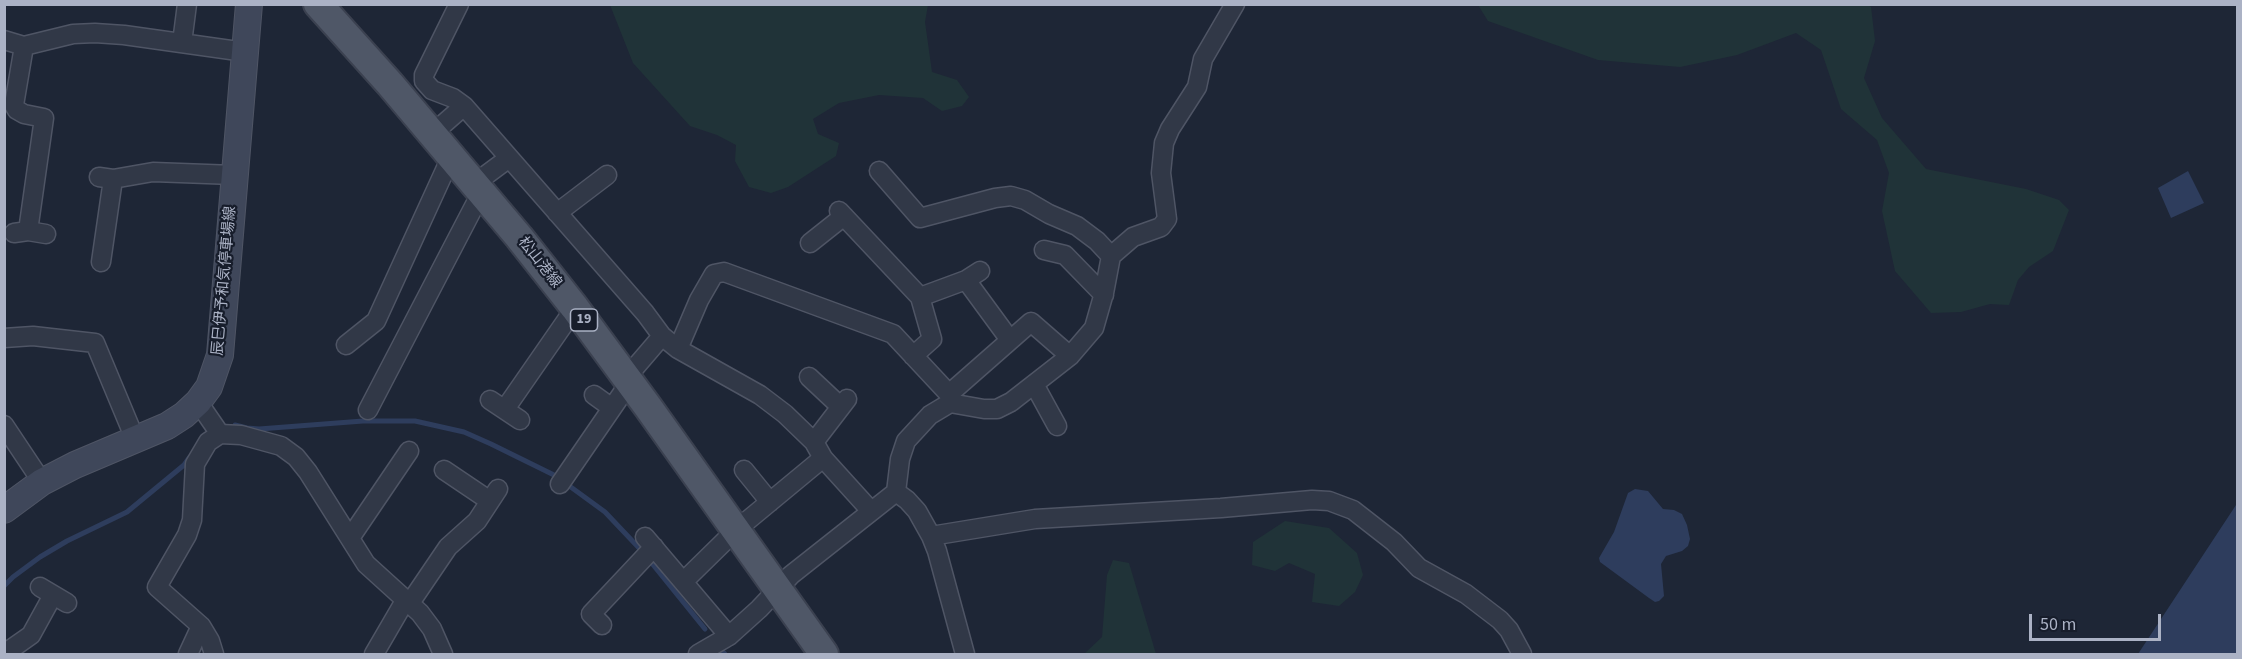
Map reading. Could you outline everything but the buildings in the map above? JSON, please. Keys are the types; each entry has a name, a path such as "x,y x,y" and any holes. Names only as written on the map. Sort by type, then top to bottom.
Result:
{"main road":[{"name":"辰巳伊予和気停車場線","path":"4,510 42,482 75,465 167,426 198,402 209,387 220,355 249,4"},
{"name":"松山港線","path":"318,4 432,134 575,308 824,654"}],"street":[{"path":"182,43 187,4"},
{"path":"459,4 427,69 424,81 432,90 453,98 464,106 645,313 662,336 678,349 760,395 785,414 813,442 823,458 871,511"},
{"path":"678,349 699,300 714,274 724,272 893,334 949,398 984,409 997,409 1011,402 1070,356 1094,328 1104,295 1111,256 1133,237 1161,227 1167,219 1161,173 1164,143 1170,129 1197,87 1203,59 1235,4"},
{"path":"4,40 24,46 73,34 95,33 245,52"},
{"path":"24,46 14,105 24,114 45,118 21,232 46,234"},
{"path":"432,134 464,106"},
{"path":"346,345 376,321 451,157"},
{"path":"368,410 478,189 509,158"},
{"path":"879,171 920,218 995,198 1011,196 1031,203 1077,226 1097,241 1111,256"},
{"path":"107,253 106,178 153,172 234,175"},
{"path":"557,213 607,175"},
{"path":"810,243 842,214 920,297 932,339 913,356"},
{"path":"1044,250 1065,255 1104,295"},
{"path":"920,297 973,275 1010,340"},
{"path":"520,420 498,405 575,308"},
{"path":"698,654 722,646 791,575 896,492 900,459 906,441 930,415 1031,322 1070,356"},
{"path":"4,338 33,336 95,343 135,439"},
{"path":"560,484 612,408 628,380 662,336"},
{"path":"810,377 844,403 813,442"},
{"path":"1034,384 1057,426"},
{"path":"594,395 612,408"},
{"path":"198,402 220,434"},
{"path":"4,425 42,482"},
{"path":"214,654 210,641 201,626 157,587 187,535 192,520 195,464 208,442 220,434 241,435 281,447 296,457 308,472 366,564 420,613 432,629 444,654"},
{"path":"350,538 411,457"},
{"path":"684,581 736,530 823,458"},
{"path":"374,654 408,601 448,547 477,521 494,495 444,470"},
{"path":"744,471 770,502"},
{"path":"896,492 908,500 917,511 931,536 965,654"},
{"path":"931,536 1035,519 1312,500 1329,501 1353,510 1394,542 1419,568 1466,594 1500,620 1509,630 1522,654"},
{"path":"602,625 591,614 649,542 684,581 722,646"},
{"path":"4,654 31,635 53,595"},
{"path":"188,654 201,626"}],"green space":[{"path":"610,5 928,5 925,22 932,72 957,80 969,97 962,106 942,111 923,98 879,95 839,103 813,119 818,134 839,143 836,156 788,187 771,193 749,187 735,161 736,145 717,135 690,126 633,63"},
{"path":"1478,5 1868,5 1871,7 1875,41 1864,78 1882,118 1926,169 2026,189 2059,200 2069,210 2053,251 2029,267 2018,280 2009,305 1990,304 1961,312 1931,313 1895,271 1882,211 1889,173 1877,140 1841,109 1821,50 1796,33 1737,55 1680,67 1598,60 1488,21"},
{"path":"1285,521 1329,528 1357,553 1363,575 1355,592 1339,606 1312,602 1315,574 1289,563 1275,571 1252,565 1253,542"},
{"path":"1113,560 1129,563 1156,654 1084,654 1102,637 1107,575"}],"water":[{"path":"2188,171 2204,203 2171,218 2158,188"},
{"path":"1635,489 1648,491 1663,509 1674,510 1682,514 1690,539 1688,546 1682,551 1666,556 1661,564 1664,596 1655,602 1600,562 1599,558 1614,532 1628,493"},
{"path":"2238,505 2237,654 2138,654"}],"waterway":[{"path":"235,425 259,429 363,421 415,421 464,432 556,476"},
{"path":"4,586 40,557 67,541 127,512 184,465 189,458"},
{"path":"568,485 605,512 640,549"},
{"path":"650,561 705,629"},
{"path":"722,651 725,654"}]}
